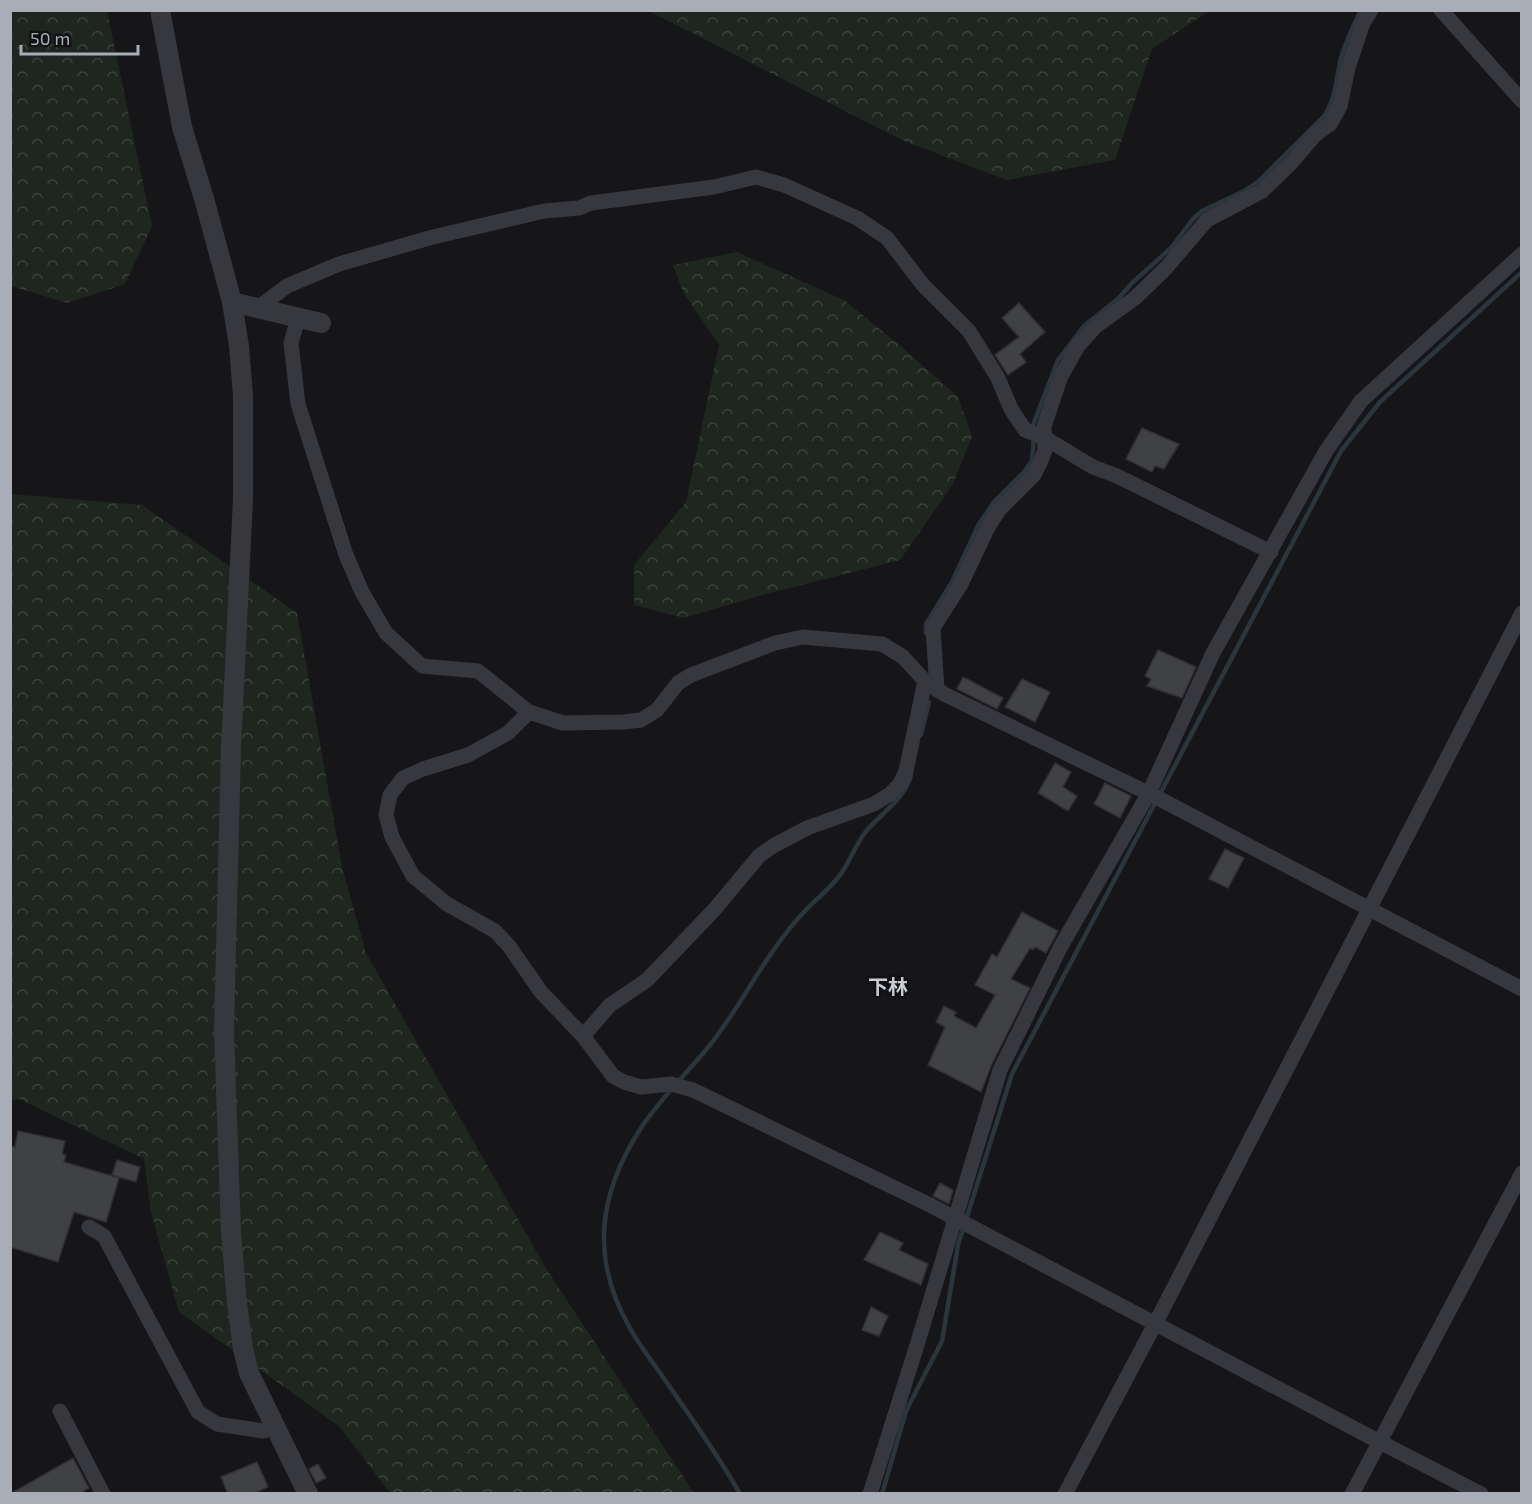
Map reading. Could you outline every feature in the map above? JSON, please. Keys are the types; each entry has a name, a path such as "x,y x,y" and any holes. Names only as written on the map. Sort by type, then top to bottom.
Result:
{"street":[{"path":"160,10 182,126 232,302 242,386 244,448 231,748 224,1031 231,1232 237,1303 243,1349 249,1373 308,1494"},
{"path":"1037,435 1044,426 1061,376 1078,346 1095,327 1135,298 1207,220 1262,191 1292,162 1315,135 1330,124 1340,106 1348,68 1363,23 1371,10"},
{"path":"1441,10 1521,101"},
{"path":"258,308 287,286 339,264 433,237 544,211 579,208 591,203 714,187 756,177 784,185 857,218 887,238 923,285 969,331 998,378 1011,409 1025,430 1093,467 1117,476 1271,552"},
{"path":"870,1494 962,1222 1000,1070 1061,946 1156,797 1213,653 1326,451 1361,401 1521,254"},
{"path":"232,302 321,323"},
{"path":"298,318 291,343 298,404 346,555 362,592 386,633 422,666 478,671 529,712 563,723 624,722 641,720 657,710 678,683 691,675 775,643 803,637 882,645 903,657 931,685 1156,797 1521,989"},
{"path":"583,1036 610,1005 647,980 714,910 759,856 807,828 874,804 890,794 900,784 906,771 931,685 933,628 961,584 987,529 999,510 1034,475 1045,450 1037,435"},
{"path":"1065,1494 1370,910 1521,613"},
{"path":"529,712 508,733 468,755 423,769 403,778 390,795 386,815 392,837 413,876 447,904 495,931 509,946 542,992 583,1036 613,1076 641,1087 675,1086 693,1090 962,1222 1481,1494"},
{"path":"1352,1494 1521,1173"},
{"path":"89,1227 105,1236 198,1412 217,1424 263,1431 276,1428"},
{"path":"60,1411 104,1494"}],"green space":[{"path":"10,11 107,11 152,226 125,284 67,303 11,286"},
{"path":"649,11 1215,11 1206,13 1152,49 1115,160 1007,180 904,141"},
{"path":"737,252 844,300 958,397 972,437 953,484 900,560 766,594 684,618 634,605 634,565 686,502 719,345 683,292 673,265"},
{"path":"10,494 142,505 297,613 342,867 366,953 547,1270 694,1493 390,1493 339,1426 179,1312 151,1212 144,1159 19,1099 11,1100"}],"building":[{"path":"1019,303 1045,332 1020,354 1026,362 1008,375 995,355 1019,337 1002,318"},
{"path":"1142,428 1179,444 1164,469 1155,466 1152,472 1126,459"},
{"path":"1158,650 1196,667 1182,698 1147,686 1151,679 1145,676"},
{"path":"963,677 1003,698 997,709 957,689"},
{"path":"1022,679 1050,692 1035,722 1005,707"},
{"path":"1055,763 1071,772 1063,787 1077,796 1068,811 1038,793"},
{"path":"1105,783 1131,796 1120,818 1094,804"},
{"path":"1225,849 1244,858 1228,888 1209,879"},
{"path":"1022,912 1058,931 1046,953 1035,947 1033,950 1030,948 1011,979 1030,988 991,1066 981,1092 928,1065 945,1027 936,1022 944,1006 956,1012 954,1016 976,1028 995,995 975,985 992,954 997,957"},
{"path":"18,1131 65,1141 62,1154 66,1155 64,1162 119,1178 106,1222 74,1212 58,1262 10,1247 10,1146 15,1147"},
{"path":"117,1160 140,1167 136,1182 112,1175"},
{"path":"940,1183 953,1190 949,1204 933,1196"},
{"path":"880,1232 903,1243 899,1250 928,1264 921,1285 864,1260"},
{"path":"871,1307 888,1316 879,1336 862,1330"},
{"path":"73,1458 89,1488 79,1494 10,1494"},
{"path":"257,1462 268,1487 253,1494 228,1494 221,1477"},
{"path":"318,1464 326,1478 316,1483 309,1469"}],"waterway":[{"path":"1034,430 1033,425 1058,360 1084,326 1119,298 1132,283 1171,248 1202,211 1244,191 1259,181 1324,116 1333,96 1343,52 1361,10"},
{"path":"882,1494 906,1411 942,1341 958,1245 1012,1074 1341,451 1380,402 1522,272"},
{"path":"926,633 926,624 952,582 979,524 994,502 1032,461 1034,438"},
{"path":"921,735 929,702"},
{"path":"740,1494 703,1434 637,1341 617,1302 609,1277 605,1252 604,1227 608,1202 616,1177 641,1128 710,1045 790,927 840,875 864,834 903,792 911,775"}],"district":[{"name":"下林","path":"888,987"}]}
